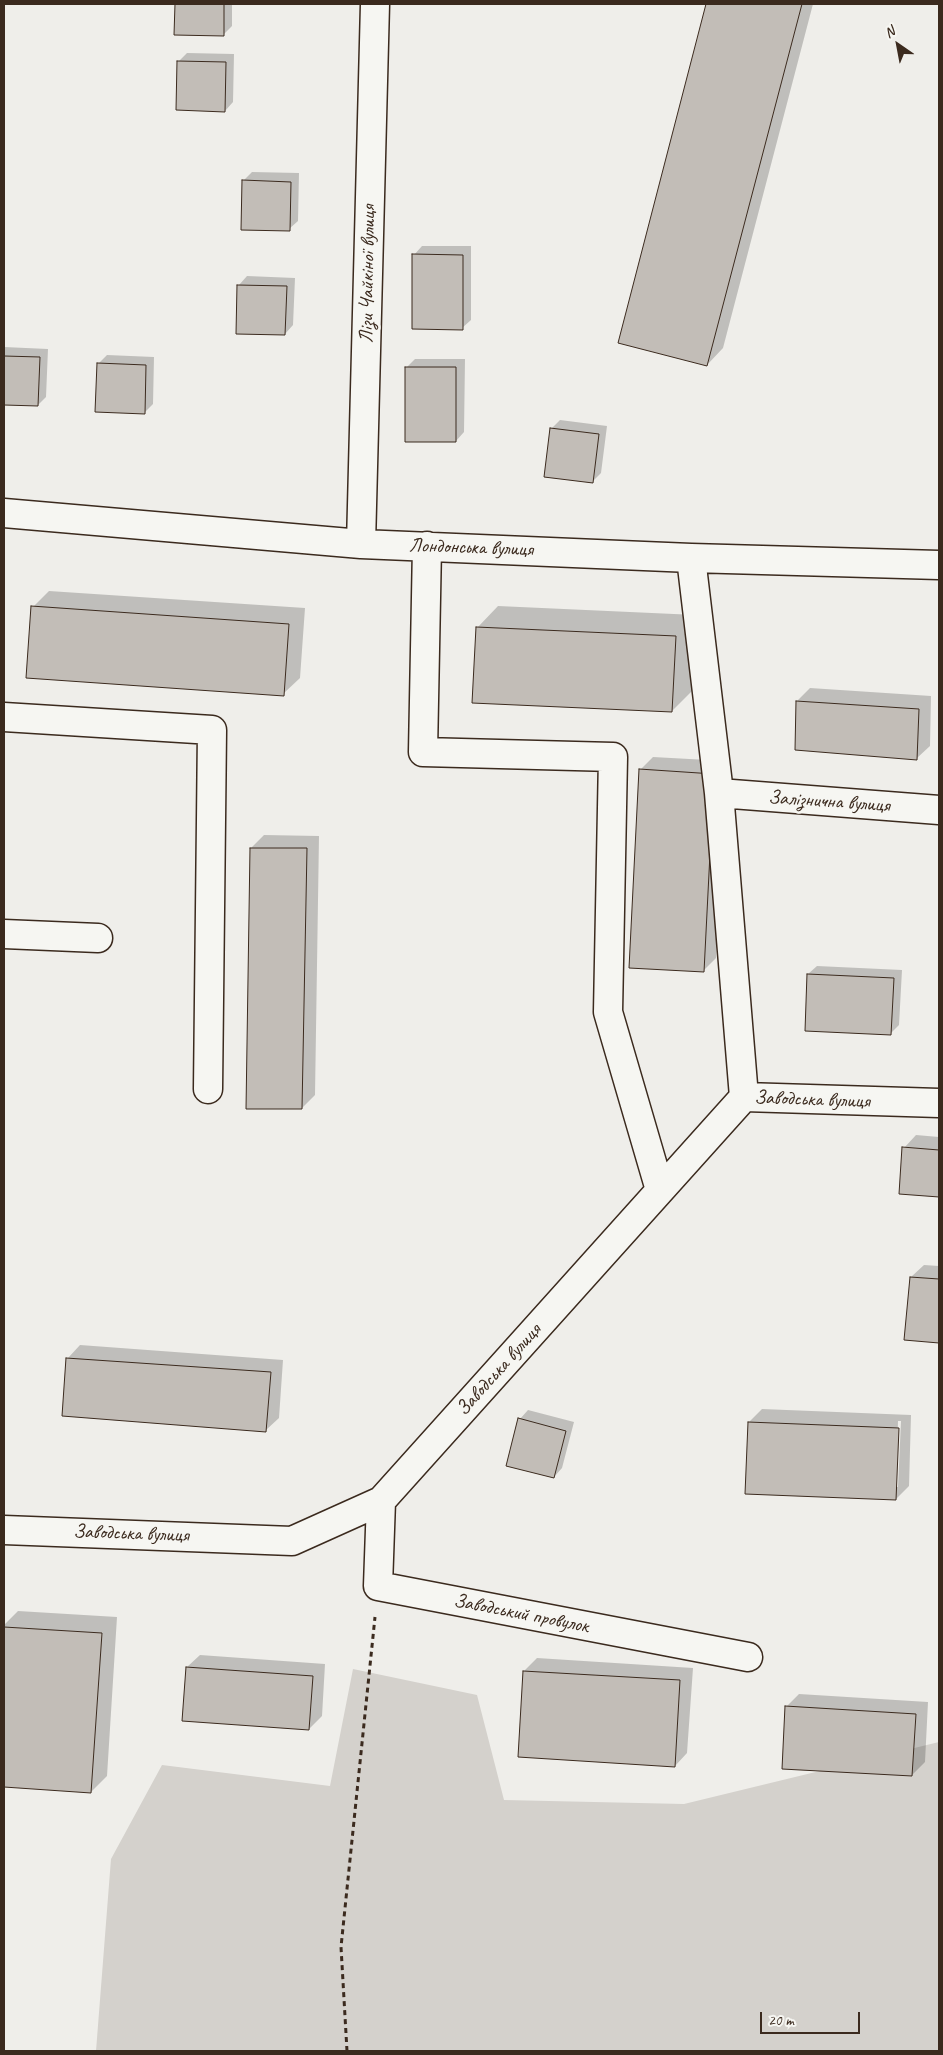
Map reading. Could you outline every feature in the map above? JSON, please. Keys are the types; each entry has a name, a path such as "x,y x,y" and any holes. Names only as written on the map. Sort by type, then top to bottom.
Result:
{"street":[{"name":"Лізи Чайкіної вулиця","path":"361,544 375,4"},
{"name":"Лондонська вулиця","path":"4,513 361,544 691,558 939,565"},
{"path":"428,546 423,752 613,756 608,1012 660,1190"},
{"path":"691,558 719,793 744,1098"},
{"path":"4,717 212,730 208,1089"},
{"name":"Залізнична вулиця","path":"719,793 939,810"},
{"path":"4,934 98,938"},
{"name":"Заводська вулиця","path":"4,1530 292,1541 381,1501 744,1098 939,1104"},
{"path":"378,1586 381,1501"},
{"name":"Заводський провулок","path":"378,1586 748,1657"}],"path":[{"path":"347,2051 341,1947 378,1586"}],"shaded area":[{"path":"353,1669 477,1695 504,1800 684,1804 939,1742 939,2051 96,2051 111,1859 162,1765 330,1786"}],"building":[{"path":"175,4 224,4 224,36 174,35"},
{"path":"706,4 802,4 707,366 618,343"},
{"path":"177,61 226,62 225,112 176,110"},
{"path":"242,180 291,182 290,231 241,230"},
{"path":"412,254 463,255 463,330 412,329"},
{"path":"237,285 287,286 285,335 236,334"},
{"path":"4,356 40,357 38,406 4,405"},
{"path":"97,363 146,365 145,414 95,412"},
{"path":"405,367 456,367 456,442 405,442"},
{"path":"550,428 599,434 593,483 544,477"},
{"path":"31,606 289,624 284,696 26,678"},
{"path":"476,627 676,636 672,712 472,703"},
{"path":"796,701 919,709 917,760 795,750"},
{"path":"639,769 714,774 704,972 629,968"},
{"path":"250,848 307,848 302,1109 246,1109"},
{"path":"807,974 894,978 891,1035 805,1031"},
{"path":"902,1147 939,1150 939,1197 899,1194"},
{"path":"910,1277 939,1279 939,1343 904,1340"},
{"path":"66,1358 271,1372 266,1432 62,1416"},
{"path":"518,1418 566,1431 554,1478 506,1466"},
{"path":"748,1422 899,1428 896,1500 745,1494"},
{"path":"4,1627 102,1633 91,1793 4,1787"},
{"path":"186,1667 313,1676 309,1730 182,1721"},
{"path":"523,1671 680,1680 675,1767 518,1757"},
{"path":"785,1706 916,1714 912,1776 782,1769"}]}
